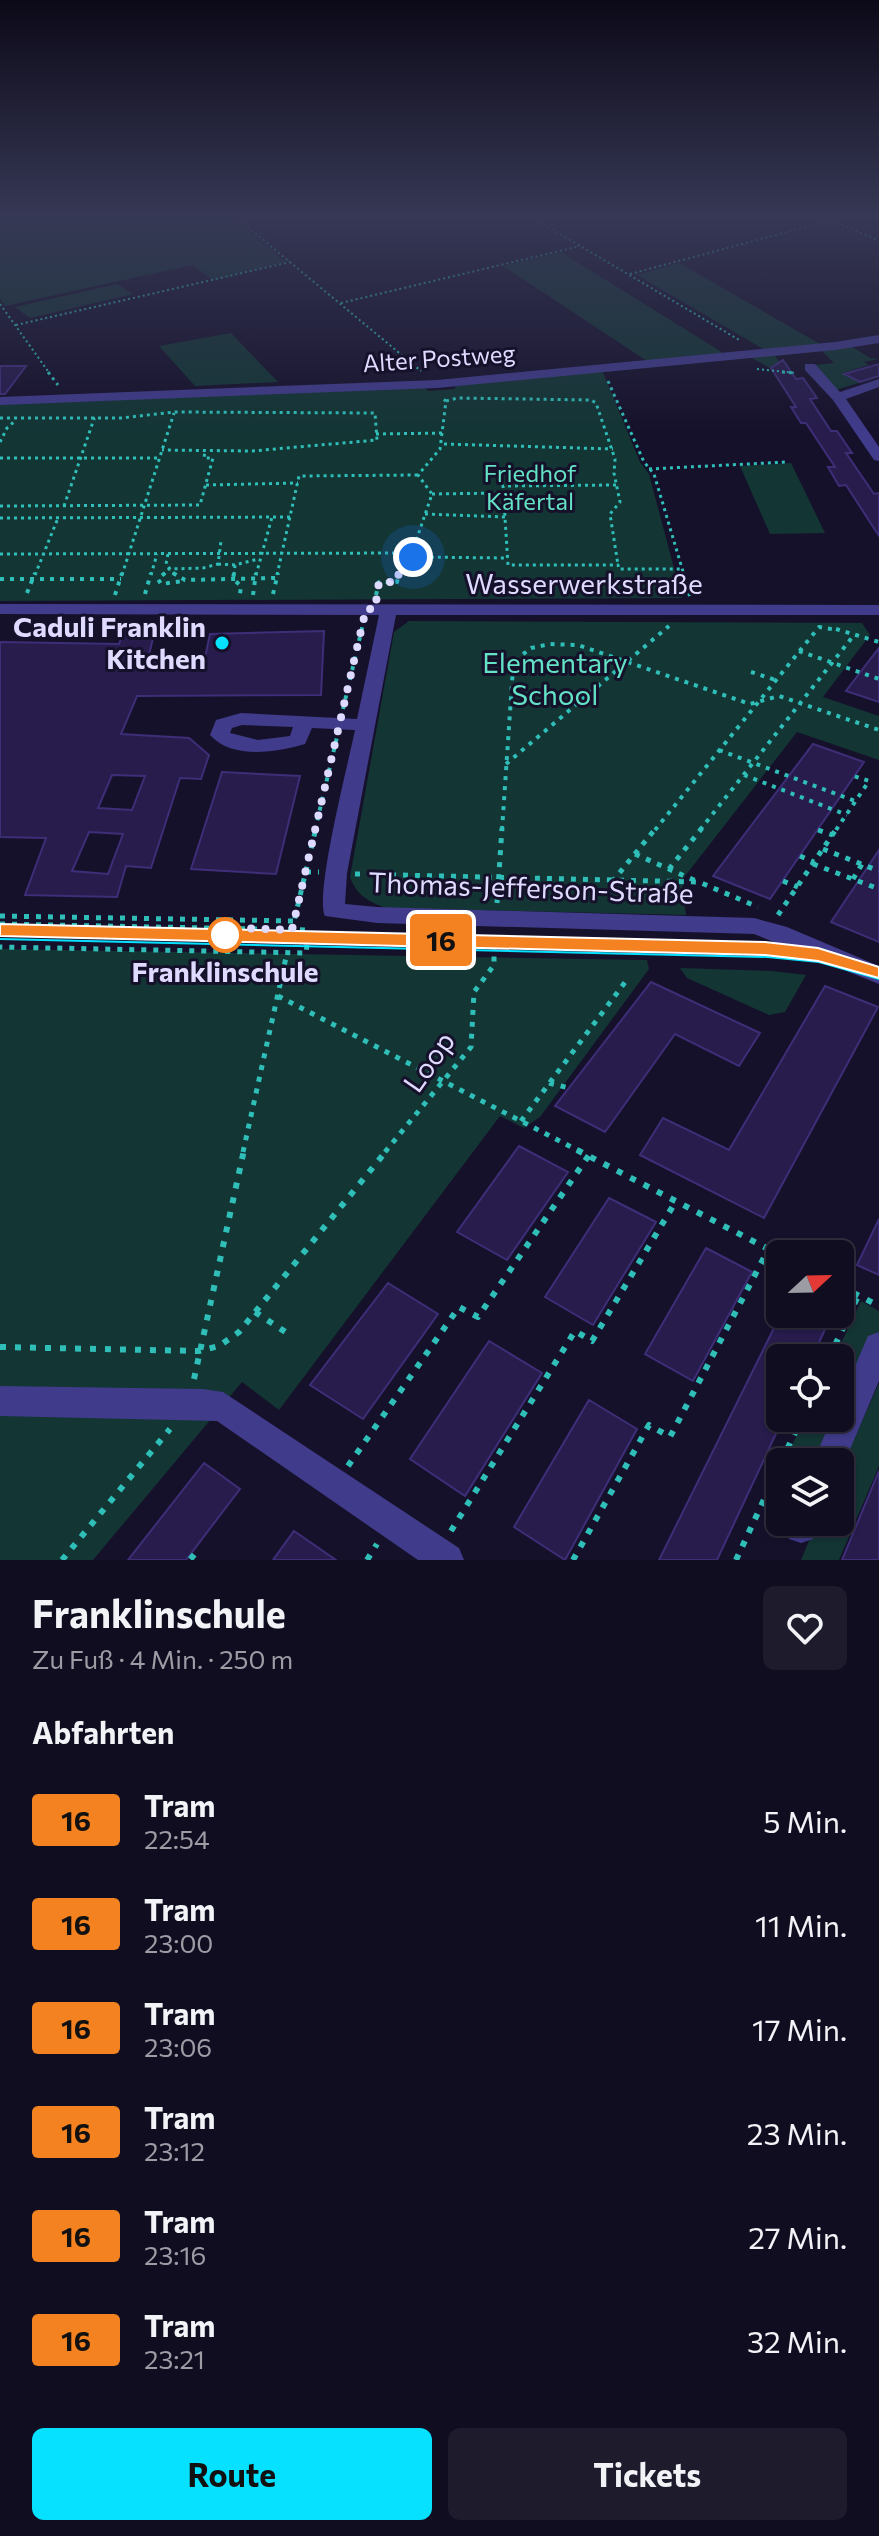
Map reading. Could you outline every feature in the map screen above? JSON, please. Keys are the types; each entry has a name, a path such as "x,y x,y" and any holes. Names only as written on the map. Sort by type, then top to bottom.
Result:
{"street":[{"name":"Alter Postweg","path":"0,401 437,384 757,354 879,339"},
{"path":"812,370 838,397 879,457"},
{"path":"838,397 879,383"},
{"name":"Wasserwerkstraße","path":"0,609 879,610"},
{"name":"Thomas-Jefferson-Straße","path":"376,609 365,725 336,873 333,910 377,915 754,926 879,975"},
{"path":"304,722 365,725"},
{"path":"835,1448 879,1346"},
{"path":"0,1401 223,1407 442,1556"}],"path":[{"path":"16,325 183,287"},
{"path":"272,595 299,476 418,475 434,461 444,444 446,401 437,384 321,287"},
{"path":"341,303 409,287"},
{"path":"650,287 748,345 757,354"},
{"path":"0,304 69,400"},
{"path":"735,356 763,371 812,370"},
{"path":"506,764 670,625 683,625 691,610 683,569 654,474 602,368"},
{"path":"446,401 458,398 591,400 596,403 613,449 620,502 610,514 619,569 683,569"},
{"path":"111,608 175,412"},
{"path":"0,418 121,418 175,412 375,413 377,440 252,451 162,450"},
{"path":"64,506 82,458 94,419 92,416"},
{"path":"0,442 7,428 18,420"},
{"path":"376,434 444,433"},
{"path":"444,444 613,449"},
{"path":"0,506 200,505 213,458 204,458 205,451"},
{"path":"0,458 160,458"},
{"path":"649,469 787,462"},
{"path":"418,475 432,494"},
{"path":"206,485 298,483"},
{"path":"616,485 503,486 508,565 618,565"},
{"path":"432,494 504,493"},
{"path":"412,553 432,494"},
{"path":"425,514 505,517"},
{"path":"253,595 260,556 272,517"},
{"path":"0,518 291,517"},
{"path":"26,596 58,518"},
{"path":"218,564 221,541"},
{"path":"0,554 260,556 283,553 412,553"},
{"path":"292,930 340,724 376,609 379,582 397,582 403,553"},
{"path":"412,553 413,557 508,558"},
{"path":"145,596 157,554"},
{"path":"168,554 166,564 169,569 185,580"},
{"path":"260,556 235,565 169,569 158,579 161,584 177,584 185,580 276,578"},
{"path":"233,579 235,565"},
{"path":"0,579 121,579"},
{"path":"233,579 241,586 240,595"},
{"path":"612,882 819,627 837,630"},
{"path":"669,869 854,635 879,642"},
{"name":"Loop","path":"0,1347 199,1351 219,1346 255,1312 471,1047 474,992 494,965 513,668 522,653 540,645 578,645 750,704 779,696 879,730"},
{"path":"799,651 879,679"},
{"path":"751,672 776,680"},
{"path":"719,750 856,801"},
{"path":"743,775 847,815"},
{"path":"778,915 869,781 854,776"},
{"path":"818,830 833,835"},
{"path":"823,849 879,871"},
{"path":"634,854 792,921"},
{"path":"800,856 879,889"},
{"path":"853,879 862,864"},
{"path":"356,874 498,880 699,882"},
{"path":"783,881 798,887"},
{"path":"0,916 295,921"},
{"path":"0,924 309,930 306,953 0,947"},
{"path":"199,1351 287,953"},
{"path":"521,1121 629,977"},
{"path":"278,996 766,1248"},
{"path":"549,1083 569,1088"},
{"path":"335,1484 459,1307 478,1317 589,1155"},
{"path":"442,1556 575,1331 592,1341 676,1201"},
{"path":"573,1560 649,1425 670,1437 766,1256"},
{"path":"854,1294 879,1306"},
{"path":"836,1344 858,1296"},
{"path":"255,1312 287,1333"},
{"path":"62,1560 190,1404"},
{"path":"736,1560 766,1495"}],"green space":[{"path":"0,287 93,287 5,306 0,299"},
{"path":"105,287 121,287 133,294 30,318 15,307"},
{"path":"535,287 617,287 725,354 647,361"},
{"path":"657,287 720,287 820,344 765,350"},
{"path":"231,333 278,382 195,386 159,346"},
{"path":"851,346 870,358 879,359 864,362 869,365 843,373 862,382 835,390 815,365 834,363 822,351 775,356 781,364 780,369 772,369 750,357"},
{"name":"Friedhof Käfertal","path":"602,370 640,462 649,474 682,598 0,601 0,404 425,387 428,391 455,389 456,385"},
{"path":"791,463 825,533 770,534 740,466"},
{"name":"Elementary School","path":"409,621 862,623 870,635 823,697 879,716 879,760 797,732 682,880 686,915 386,908 364,897 350,877 394,632"},
{"path":"0,949 647,960 649,969 540,1117 524,1128 500,1116 279,1410 242,1382 93,1560 0,1560"},
{"path":"680,968 806,975 785,1012 769,1015 687,978"},
{"path":"861,1301 879,1311 879,1337 854,1392 854,1344 841,1344 848,1328 854,1328 854,1316"},
{"path":"879,1383 879,1466 854,1525 854,1448 850,1448"},
{"path":"798,1432 836,1432 828,1448 791,1448"},
{"path":"811,1536 849,1536 839,1560 801,1560"}],"building":[{"path":"783,360 796,379 803,378 817,398 810,399 831,431 837,431 852,453 846,453 874,494 879,493 879,536 846,485 839,486 828,467 835,467 806,423 801,423 791,407 796,407 771,368"},
{"path":"879,364 879,376 860,382 844,374"},
{"path":"0,366 26,366 5,394 0,394"},
{"path":"124,630 155,630 147,663 204,662 210,634 324,631 321,695 137,696 121,734 189,738 209,755 201,779 180,778 151,868 126,866 117,897 25,895 46,838 0,837 0,642 119,644","holes":["112,775 145,776 132,810 98,808","89,832 123,834 108,874 72,871"]},
{"path":"879,648 879,702 846,691 865,666"},
{"path":"813,744 864,762 770,899 713,876"},
{"path":"222,772 300,776 276,874 191,869"},
{"path":"879,850 879,942 831,922"},
{"path":"651,982 760,1033 739,1066 675,1034 605,1132 555,1106"},
{"path":"825,986 878,1007 764,1218 640,1155 663,1118 729,1150"},
{"path":"519,1146 568,1172 507,1260 457,1232"},
{"path":"609,1198 656,1222 593,1325 545,1297"},
{"path":"879,1219 879,1275 857,1265"},
{"path":"706,1248 752,1272 693,1381 645,1354"},
{"path":"388,1283 438,1314 363,1419 310,1385"},
{"path":"774,1328 826,1328 818,1344 766,1344"},
{"path":"489,1341 542,1373 465,1496 410,1459"},
{"path":"766,1344 766,1432 777,1432 769,1448 766,1448 766,1455 717,1560 659,1560"},
{"path":"589,1400 637,1429 565,1560 514,1527"},
{"path":"204,1463 240,1489 186,1560 128,1560"},
{"path":"879,1471 879,1560 842,1560"},
{"path":"294,1531 336,1560 273,1560"}],"tram line":[{"name":"16","path":"0,930 765,948 818,955 879,971"},
{"path":"0,939 768,957 819,962 879,979"}],"place":[{"name":"Caduli Franklin Kitchen","path":"222,643"},
{"name":"Franklinschule","path":"225,935"}],"route":[{"path":"225,935 233,928 292,930 366,609 375,609 379,582 397,582 403,553 412,553 413,557"}]}
